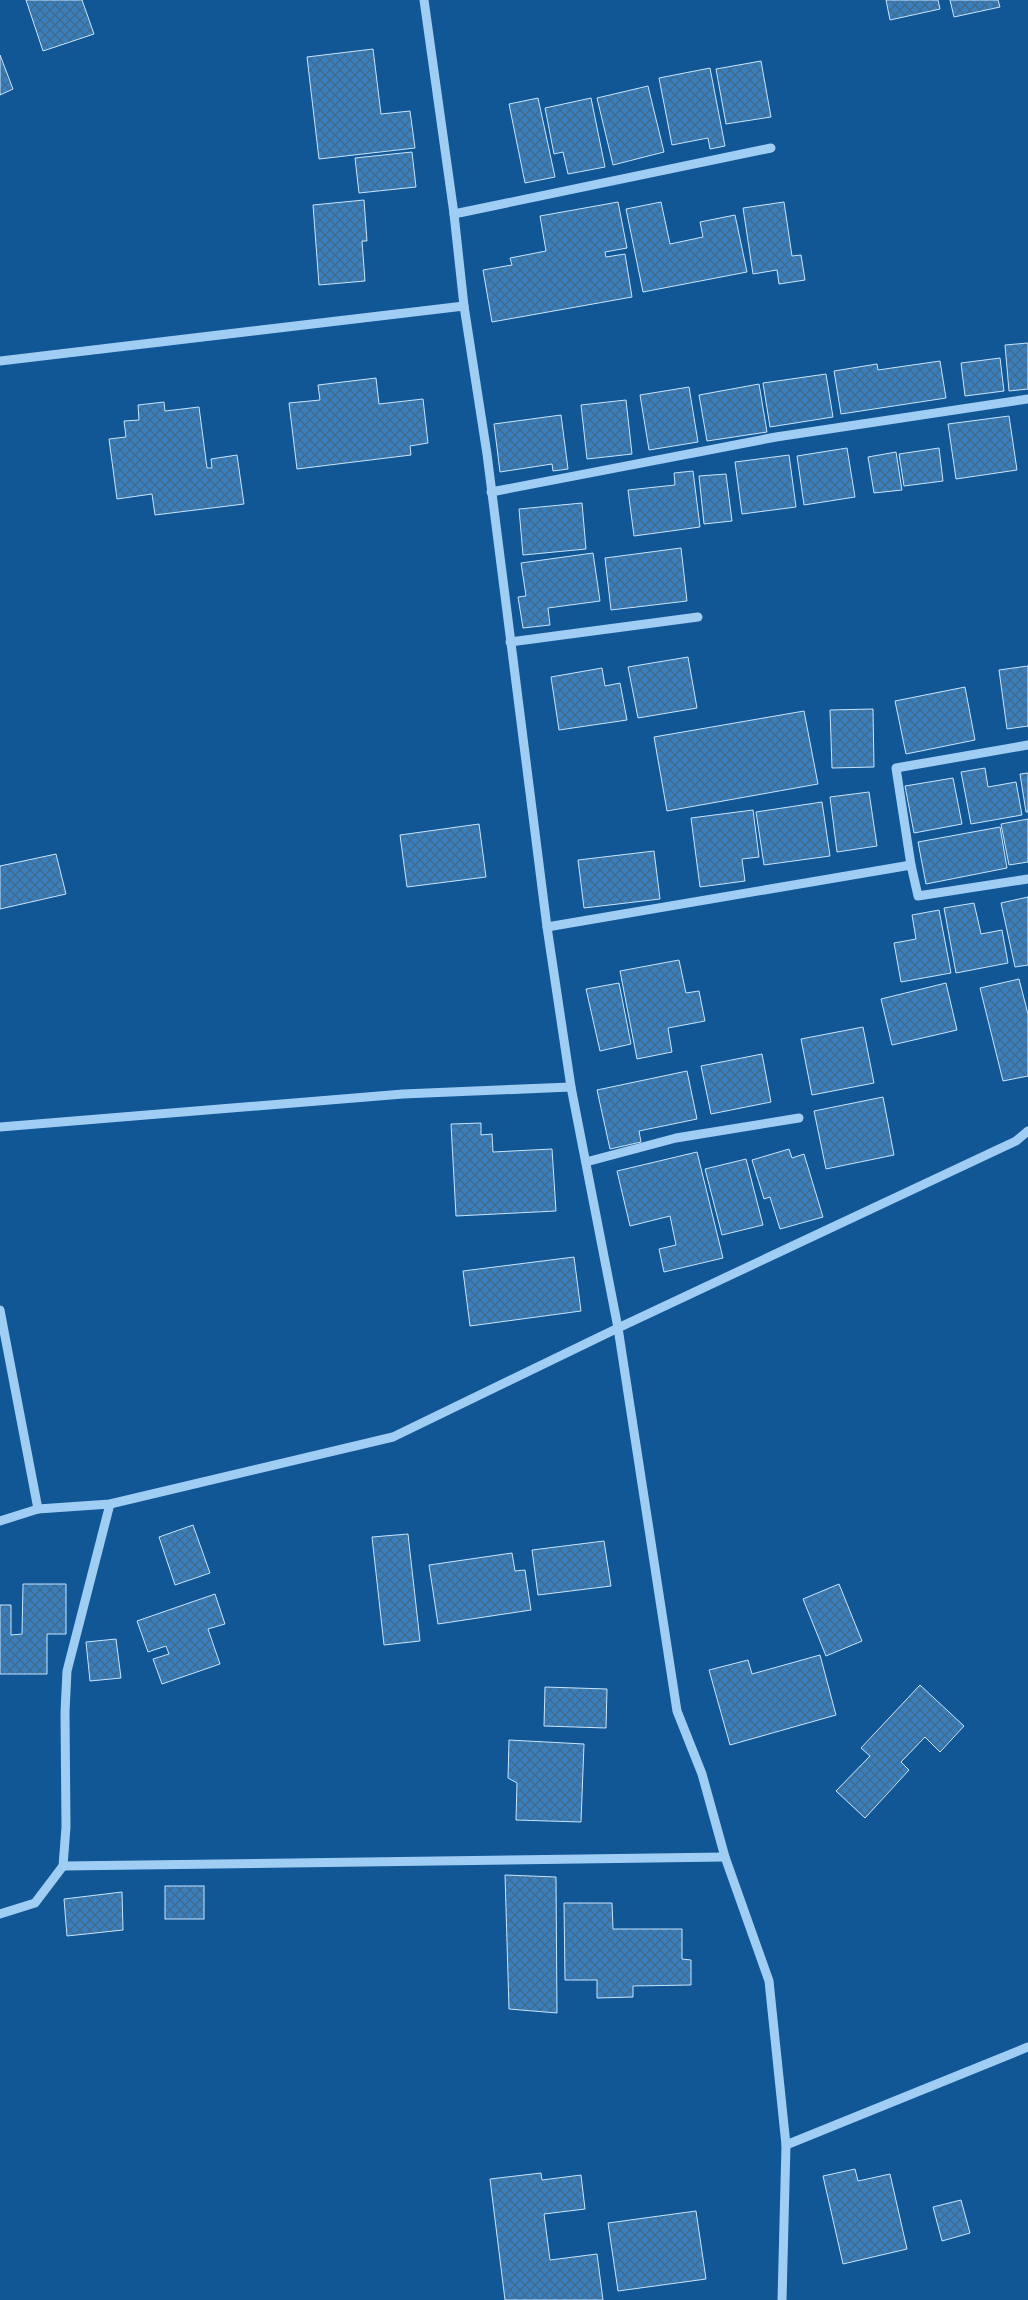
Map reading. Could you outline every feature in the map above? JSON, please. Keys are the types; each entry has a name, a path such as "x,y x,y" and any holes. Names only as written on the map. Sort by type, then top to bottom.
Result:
{"street":[{"path":"424,0 454,214 464,306 491,492 547,927 571,1087 618,1328 677,1711 702,1774 725,1857 769,1981 786,2144 782,2300"},
{"path":"454,214 771,148"},
{"path":"0,360 464,306"},
{"path":"491,492 776,437 1028,399"},
{"path":"510,642 698,616"},
{"path":"1028,745 896,768 911,865 918,896 1028,879"},
{"path":"547,927 911,865"},
{"path":"0,1126 403,1094 571,1087"},
{"path":"586,1162 676,1138 799,1118"},
{"path":"0,1520 38,1509 110,1504 393,1437 618,1328 1016,1141 1028,1131"},
{"path":"0,1310 38,1509"},
{"path":"0,1914 35,1903 64,1866 67,1671 110,1504"},
{"path":"64,1866 725,1857"},
{"path":"786,2144 1028,2047"}],"building":[{"path":"26,0 82,0 94,34 43,51"},
{"path":"886,0 938,0 940,9 890,20"},
{"path":"950,0 998,0 1000,7 954,17"},
{"path":"373,49 381,114 410,111 415,148 319,159 307,57"},
{"path":"0,55 13,89 0,95"},
{"path":"761,61 771,117 726,124 716,69"},
{"path":"710,68 725,146 710,149 708,138 672,145 659,78"},
{"path":"648,86 664,152 613,165 597,98"},
{"path":"538,98 555,177 525,183 509,104"},
{"path":"591,98 605,167 568,174 563,152 554,154 545,108"},
{"path":"412,152 416,187 359,193 355,158"},
{"path":"364,200 367,241 362,241 365,281 319,285 313,205"},
{"path":"618,202 627,248 605,252 606,257 625,254 632,297 492,322 483,270 512,265 510,258 546,251 540,216"},
{"path":"661,202 670,244 703,237 700,222 735,215 747,272 643,292 626,209"},
{"path":"784,202 792,256 801,255 805,280 779,284 777,270 753,274 743,208"},
{"path":"1028,343 1028,389 1009,391 1005,345"},
{"path":"1000,358 1004,391 965,396 961,363"},
{"path":"940,361 946,398 841,414 834,371 877,364 878,370"},
{"path":"826,374 833,417 770,427 763,383"},
{"path":"376,378 379,404 423,399 428,443 410,446 411,455 297,469 289,403 320,400 318,385"},
{"path":"759,384 767,432 707,441 699,395"},
{"path":"689,387 698,442 649,450 640,395"},
{"path":"626,400 632,454 587,459 581,405"},
{"path":"164,402 165,411 199,407 207,468 212,468 211,459 237,455 244,504 155,515 152,494 117,499 109,439 126,437 124,421 139,420 138,405"},
{"path":"561,415 568,469 553,471 552,464 500,472 494,424"},
{"path":"1009,416 1017,470 956,479 948,424"},
{"path":"847,448 855,497 804,505 797,456"},
{"path":"939,448 943,481 904,486 899,454"},
{"path":"896,452 902,490 874,493 868,457"},
{"path":"789,455 796,507 742,514 735,462"},
{"path":"693,471 700,527 634,536 628,490 675,485 674,473"},
{"path":"726,474 732,521 704,524 699,476"},
{"path":"582,503 586,549 523,555 519,509"},
{"path":"681,548 687,601 611,610 605,558"},
{"path":"593,553 600,601 548,608 550,625 523,628 518,597 526,596 521,563"},
{"path":"688,657 697,708 638,718 628,667"},
{"path":"1028,666 1028,726 1007,729 999,670"},
{"path":"602,668 605,686 620,683 627,720 559,730 551,677"},
{"path":"965,687 975,740 906,754 895,701"},
{"path":"873,709 874,767 832,768 830,710"},
{"path":"804,711 818,784 667,811 654,737"},
{"path":"985,768 988,787 1016,782 1022,815 971,824 961,772"},
{"path":"1028,773 1028,812 1026,812 1020,774"},
{"path":"953,778 962,824 914,833 905,786"},
{"path":"869,792 877,846 837,852 830,797"},
{"path":"822,802 830,856 764,865 756,812"},
{"path":"753,810 759,857 742,859 745,881 700,887 691,818"},
{"path":"1028,819 1028,862 1009,865 1001,824"},
{"path":"479,824 486,877 407,887 400,835"},
{"path":"1000,827 1007,868 926,884 918,842"},
{"path":"654,851 660,899 584,908 578,860"},
{"path":"56,854 66,894 0,909 0,866"},
{"path":"1028,897 1028,965 1015,967 1001,903"},
{"path":"974,903 981,934 1002,930 1008,963 956,973 944,908"},
{"path":"939,910 951,973 901,982 894,943 916,939 912,915"},
{"path":"679,960 686,993 699,991 705,1021 668,1028 672,1052 637,1059 620,971"},
{"path":"1019,979 1028,1014 1028,1076 1003,1081 980,988"},
{"path":"619,983 631,1044 600,1051 586,989"},
{"path":"946,983 957,1030 892,1045 881,999"},
{"path":"863,1027 874,1083 812,1095 801,1039"},
{"path":"762,1054 771,1102 711,1114 701,1066"},
{"path":"687,1071 697,1119 639,1131 641,1142 610,1149 597,1090"},
{"path":"883,1097 894,1155 826,1169 814,1111"},
{"path":"481,1123 481,1135 492,1134 493,1152 552,1149 556,1211 456,1216 451,1124"},
{"path":"789,1149 792,1158 804,1154 823,1217 780,1229 770,1197 764,1199 752,1160"},
{"path":"697,1152 723,1258 664,1272 659,1249 676,1245 670,1216 630,1226 617,1171"},
{"path":"746,1159 763,1225 722,1235 705,1169"},
{"path":"574,1257 581,1311 470,1326 463,1271"},
{"path":"193,1525 210,1573 175,1585 159,1537"},
{"path":"408,1534 420,1641 384,1645 372,1537"},
{"path":"604,1541 611,1586 538,1595 532,1550"},
{"path":"512,1553 515,1571 525,1570 531,1610 438,1624 429,1565"},
{"path":"23,1584 66,1584 66,1634 47,1634 47,1674 0,1674 0,1605 11,1605 11,1635 22,1634"},
{"path":"839,1584 862,1641 826,1656 803,1599"},
{"path":"215,1594 225,1624 208,1629 220,1664 162,1684 153,1659 169,1654 166,1646 148,1652 137,1621"},
{"path":"116,1639 121,1678 90,1681 86,1642"},
{"path":"820,1655 836,1715 730,1745 709,1670 748,1660 752,1674"},
{"path":"920,1685 964,1726 940,1752 925,1737 901,1762 909,1770 865,1818 836,1791 870,1756 861,1748"},
{"path":"545,1687 607,1689 606,1728 544,1726"},
{"path":"509,1740 584,1744 581,1822 516,1820 517,1783 508,1778"},
{"path":"505,1875 556,1877 557,2013 509,2009"},
{"path":"165,1886 204,1886 204,1919 165,1919"},
{"path":"122,1892 123,1930 67,1936 64,1899"},
{"path":"564,1903 612,1903 613,1929 682,1929 682,1959 691,1960 691,1985 633,1986 633,1997 597,1998 597,1980 565,1980"},
{"path":"855,2169 858,2181 890,2174 907,2249 843,2264 823,2176"},
{"path":"541,2173 542,2180 581,2175 585,2209 544,2214 550,2260 597,2254 603,2300 505,2300 490,2179"},
{"path":"961,2200 970,2233 942,2241 933,2207"},
{"path":"696,2211 706,2279 618,2291 608,2223"}]}
